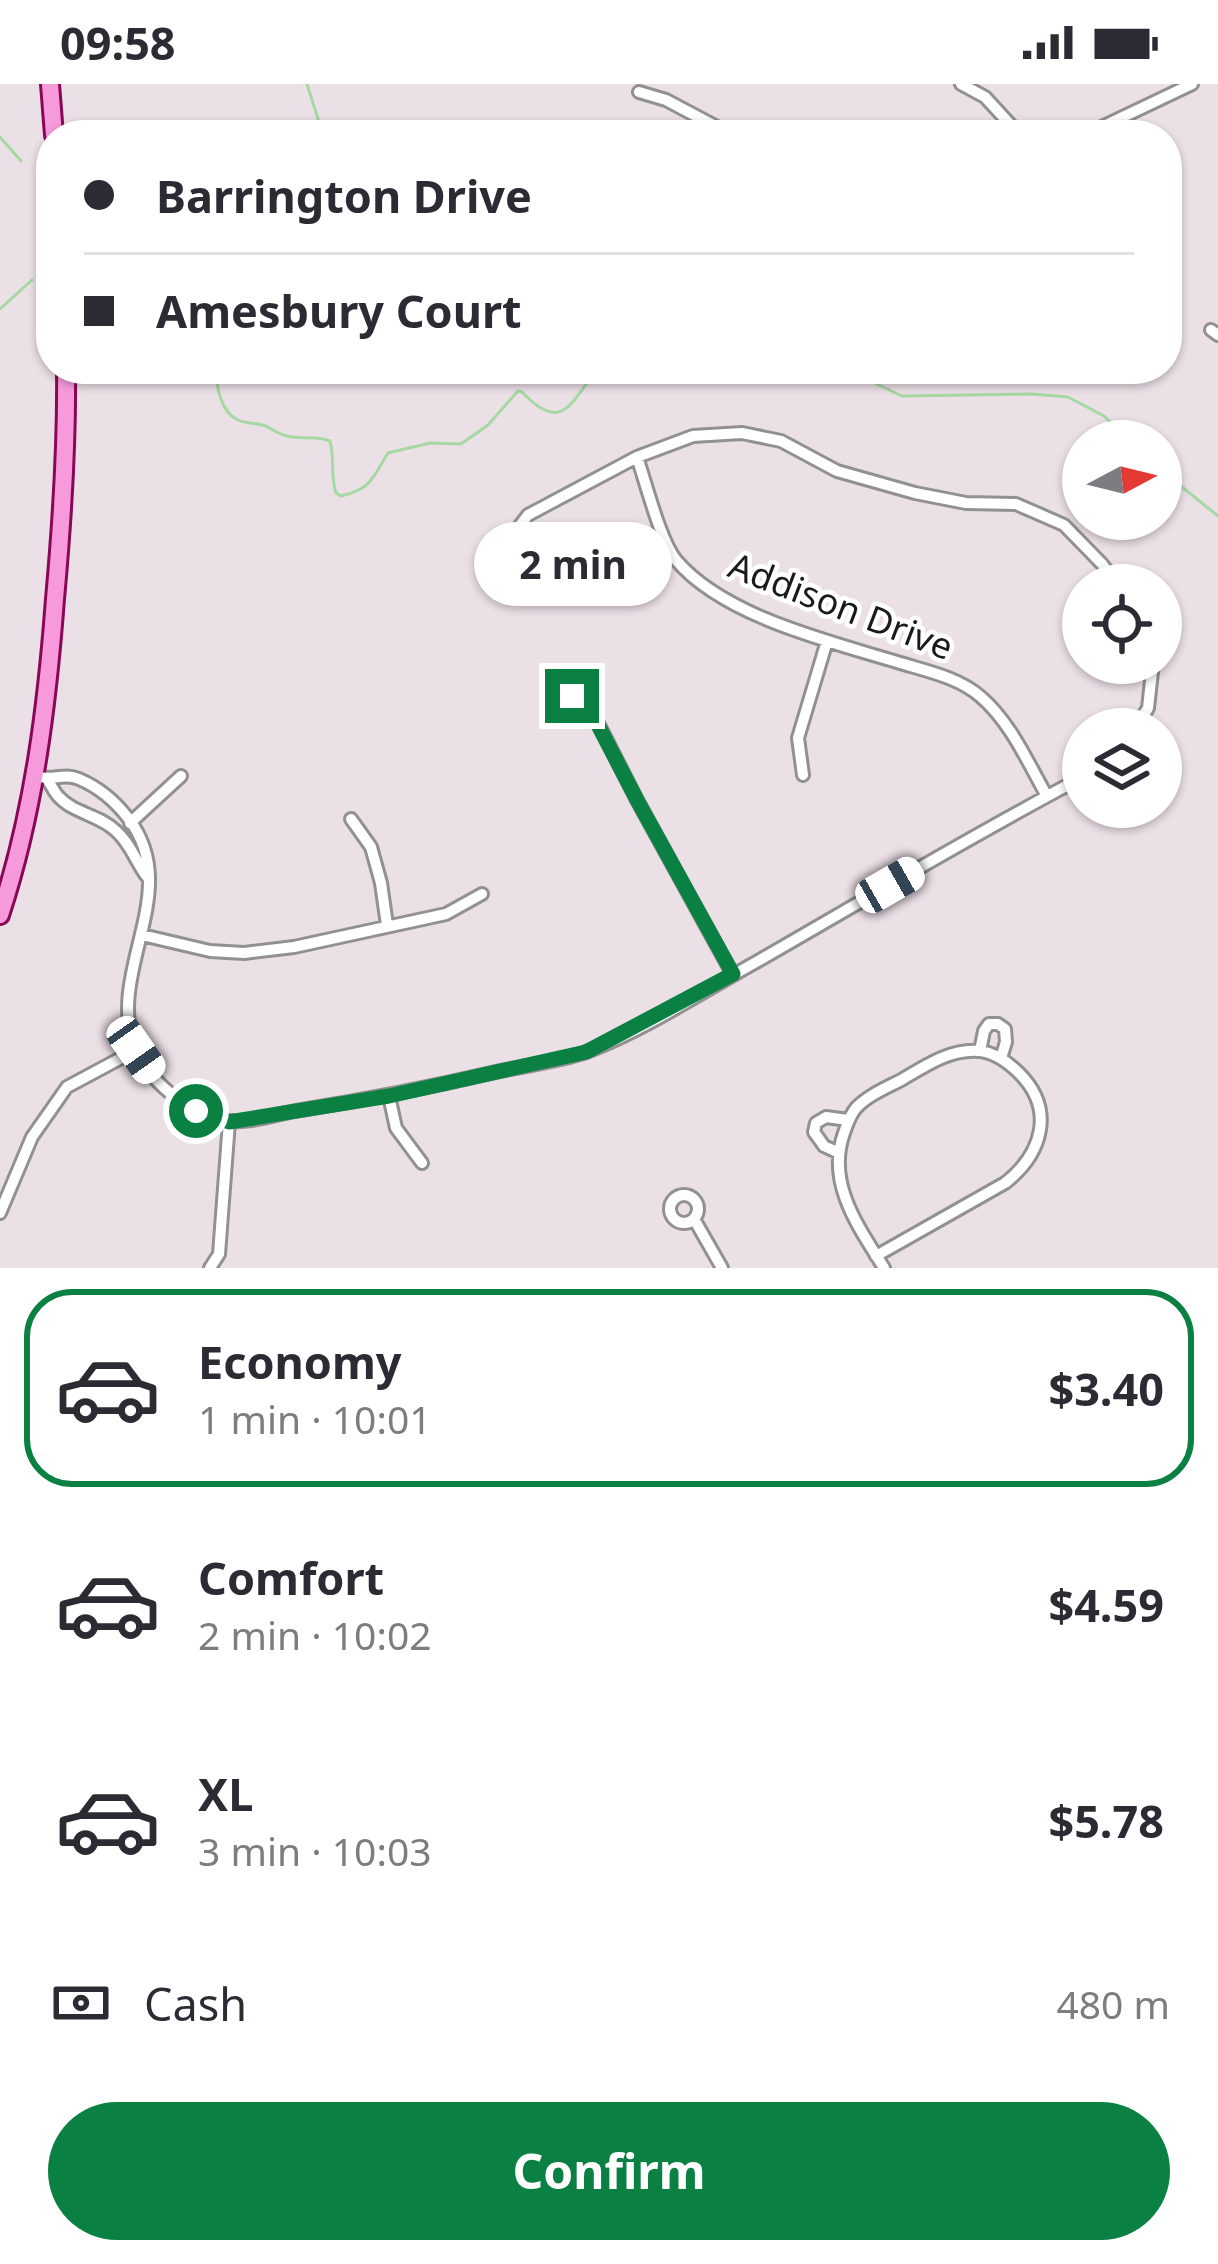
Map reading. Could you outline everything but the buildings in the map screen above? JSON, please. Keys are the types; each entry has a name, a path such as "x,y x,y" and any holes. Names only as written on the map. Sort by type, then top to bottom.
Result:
{"main road":[{"path":"50,84 52,120"},
{"path":"0,915 42,778 60,547 65,384"}],"street":[{"path":"961,84 985,98 1005,120"},
{"path":"1116,120 1187,85"},
{"path":"639,92 704,120"},
{"path":"502,549 528,515 637,457 692,436 742,433 781,441 837,471 915,493 967,503 1016,504 1064,525 1102,564"},
{"name":"Addison Drive","path":"637,457 671,555 695,581 728,603 952,679 982,698 1012,734 1047,796"},
{"path":"803,775 798,738 827,640"},
{"path":"572,696 598,725 733,974"},
{"path":"118,832 181,776"},
{"path":"42,778 79,779 110,797 146,845 150,864 129,1003 136,1050 176,1099 229,1122 389,1096 586,1052 1062,788"},
{"path":"42,778 60,799 118,832 148,878"},
{"path":"351,819 371,847 387,925"},
{"path":"142,935 209,951 244,953 446,914 482,894"},
{"path":"980,1051 984,1031 989,1024 998,1024 1005,1029 1001,1058"},
{"path":"0,1213 32,1136 67,1087 136,1050"},
{"path":"876,1256 1024,1168 1036,1148 1040,1111 1032,1087 1001,1058 980,1051 934,1061 872,1096 848,1120 837,1152 838,1177 845,1202 876,1256 884,1268"},
{"path":"389,1096 396,1128 422,1163"},
{"path":"837,1152 818,1141 816,1123 826,1117 848,1120"},
{"path":"210,1268 219,1254 229,1122"},
{"path":"694,1219 722,1268"}],"waterway":[{"path":"307,84 318,120"},
{"path":"0,137 21,161"},
{"path":"0,309 32,280"},
{"path":"218,384 227,411 241,421 284,436 330,441 334,486 341,496 366,486 388,453 430,443 461,444 488,425 518,391 536,405 557,412 566,409 587,384"},
{"path":"877,384 902,396 1068,397 1108,420"},
{"path":"1182,487 1218,516"}],"route":[{"path":"196,1111 229,1122 389,1096 586,1052 733,974 598,725 572,696"}]}
